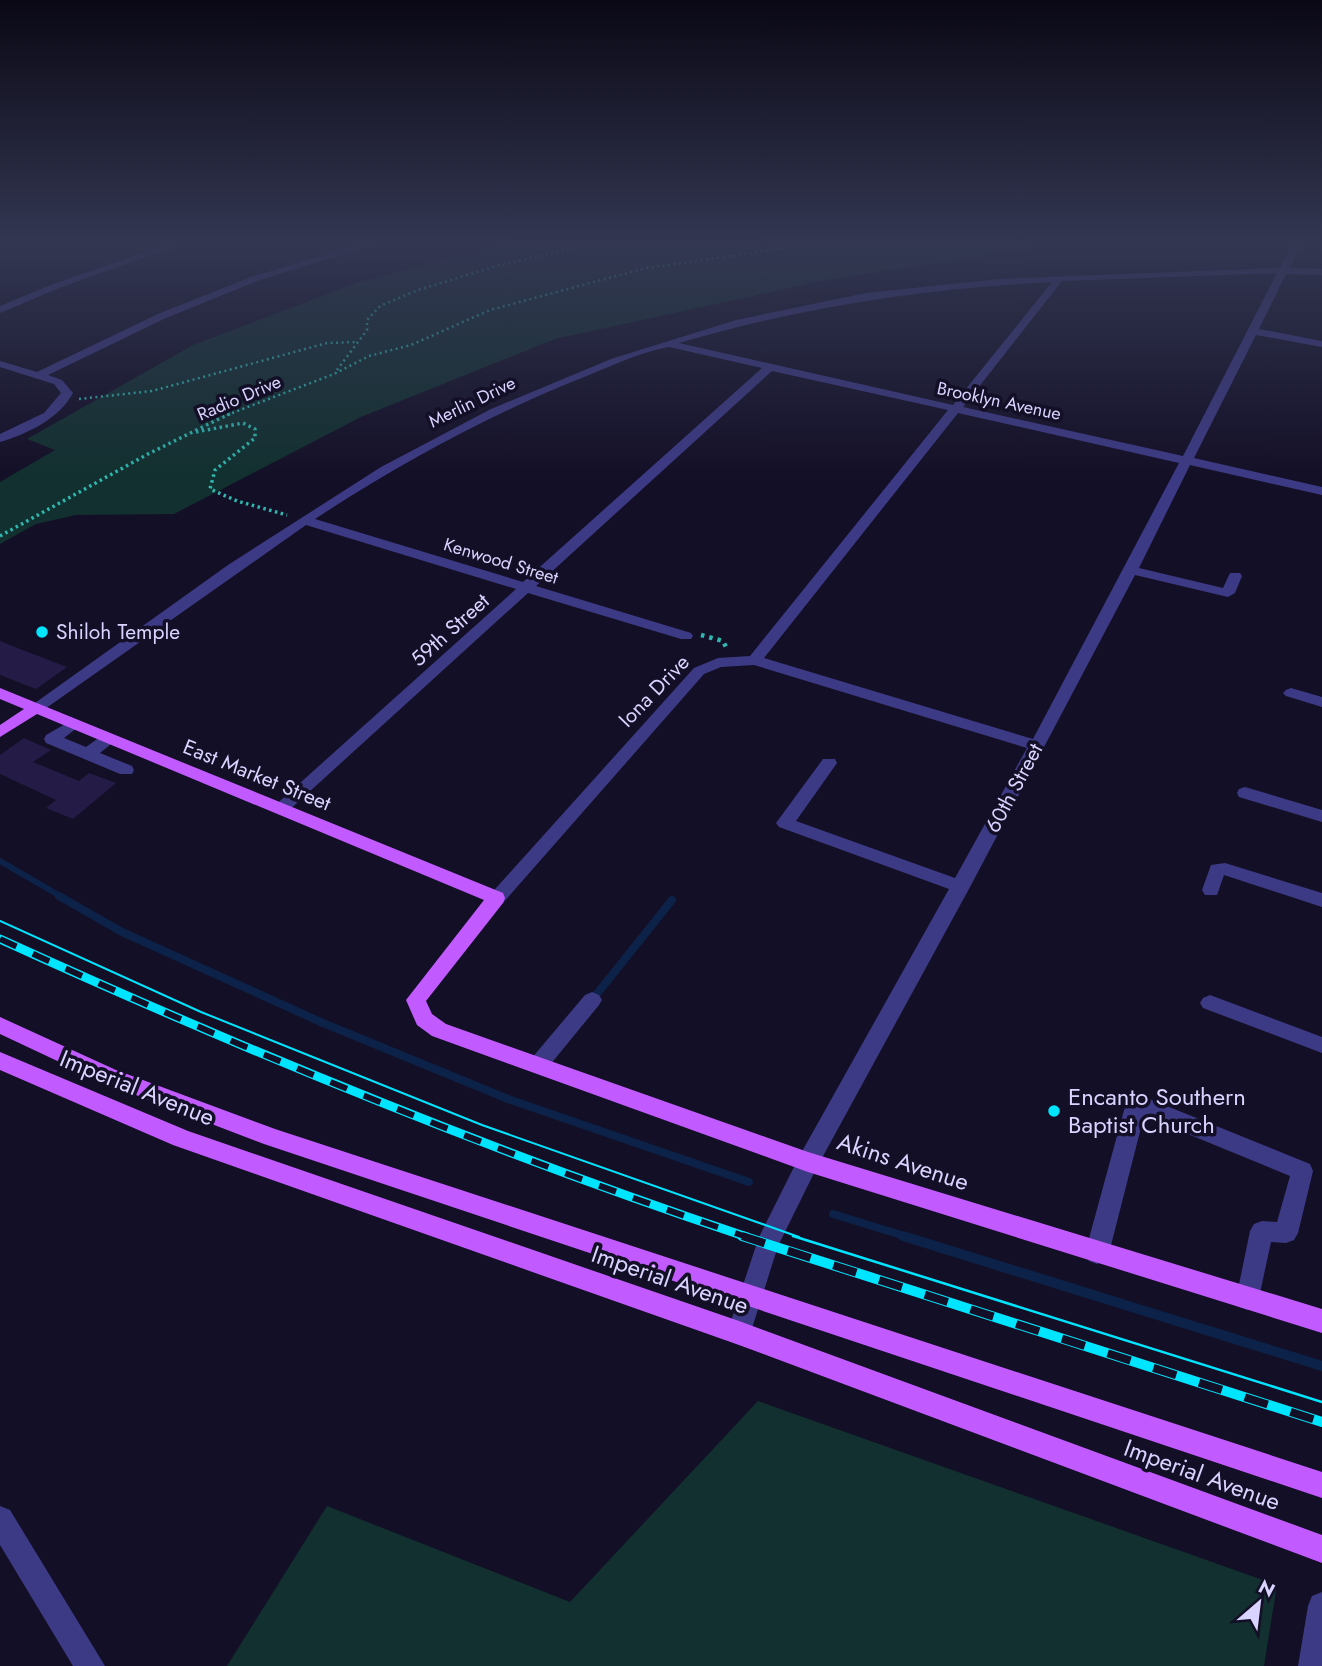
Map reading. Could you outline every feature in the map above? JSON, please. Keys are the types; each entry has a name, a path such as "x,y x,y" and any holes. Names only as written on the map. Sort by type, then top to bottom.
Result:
{"main road":[{"name":"East Market Street","path":"0,693 496,898"},
{"name":"Merlin Drive","path":"0,732 36,708"},
{"name":"Iona Drive","path":"474,1040 439,1030 424,1019 416,1000 496,898"},
{"name":"Imperial Avenue","path":"0,1025 108,1076 272,1137 1322,1485"},
{"name":"Akins Avenue","path":"474,1040 808,1161 1322,1321"},
{"name":"Imperial Avenue","path":"0,1060 33,1077 181,1138 739,1334 1322,1549"}],"street":[{"path":"40,375 149,323"},
{"name":"Merlin Drive","path":"36,708 305,520 439,439 521,399 669,344 745,323"},
{"path":"1025,323 755,660 1037,746"},
{"name":"60th Street","path":"739,1334 767,1245 808,1161 1037,746 1257,323"},
{"path":"1253,331 1322,344"},
{"name":"Brooklyn Avenue","path":"669,344 1322,491"},
{"path":"0,364 40,375 65,387 67,393 64,401 51,412 0,438"},
{"name":"59th Street","path":"280,809 770,367"},
{"name":"Kenwood Street","path":"305,520 686,636"},
{"path":"1130,570 1228,593 1235,576"},
{"name":"Iona Drive","path":"496,898 699,671 718,663 755,660"},
{"path":"1292,693 1322,702"},
{"path":"74,724 52,739 126,770"},
{"path":"88,754 109,739"},
{"path":"829,763 785,823 961,887"},
{"path":"1245,793 1322,816"},
{"path":"1211,890 1217,869 1226,869 1322,900"},
{"path":"538,1065 592,1000"},
{"path":"1210,1003 1322,1045"},
{"path":"1097,1253 1137,1103 1302,1171 1286,1233 1262,1231 1248,1299"},
{"path":"0,1520 84,1655"},
{"path":"1313,1666 1322,1606"}],"path":[{"path":"334,374 367,330 367,323"},
{"name":"Radio Drive","path":"0,536 247,405 334,374 369,356 411,345 461,323"},
{"path":"64,401 152,391 327,343 358,342"},
{"path":"188,434 243,423 255,429 255,438 215,470 210,489 237,501 305,520"},
{"path":"686,636 698,634 723,641 736,661"}],"green space":[{"path":"252,323 630,323 555,339 361,417 174,514 76,515 36,524 0,544 0,482 55,450 27,439 193,345"},
{"path":"758,1401 1277,1585 1264,1666 227,1666 327,1506 570,1602"}],"building":[{"path":"0,641 67,667 36,689 0,675"},
{"path":"24,738 51,750 33,762 79,781 89,773 116,783 73,819 46,808 56,800 0,774 0,755"}],"waterway":[{"path":"0,861 62,897"},
{"path":"59,896 122,932 323,1023 508,1099 749,1182"},
{"path":"592,1000 672,900"},
{"path":"833,1214 908,1237"},
{"path":"903,1236 1322,1366"}],"tram line":[{"path":"0,921 201,1012 482,1125 799,1237"},
{"path":"793,1236 1322,1402"}],"railway":[{"path":"0,939 369,1098 557,1170 747,1237"},
{"path":"742,1236 1322,1422"}],"place":[{"name":"Shiloh Temple","path":"42,632"},
{"name":"Encanto Southern Baptist Church","path":"1054,1111"}]}
